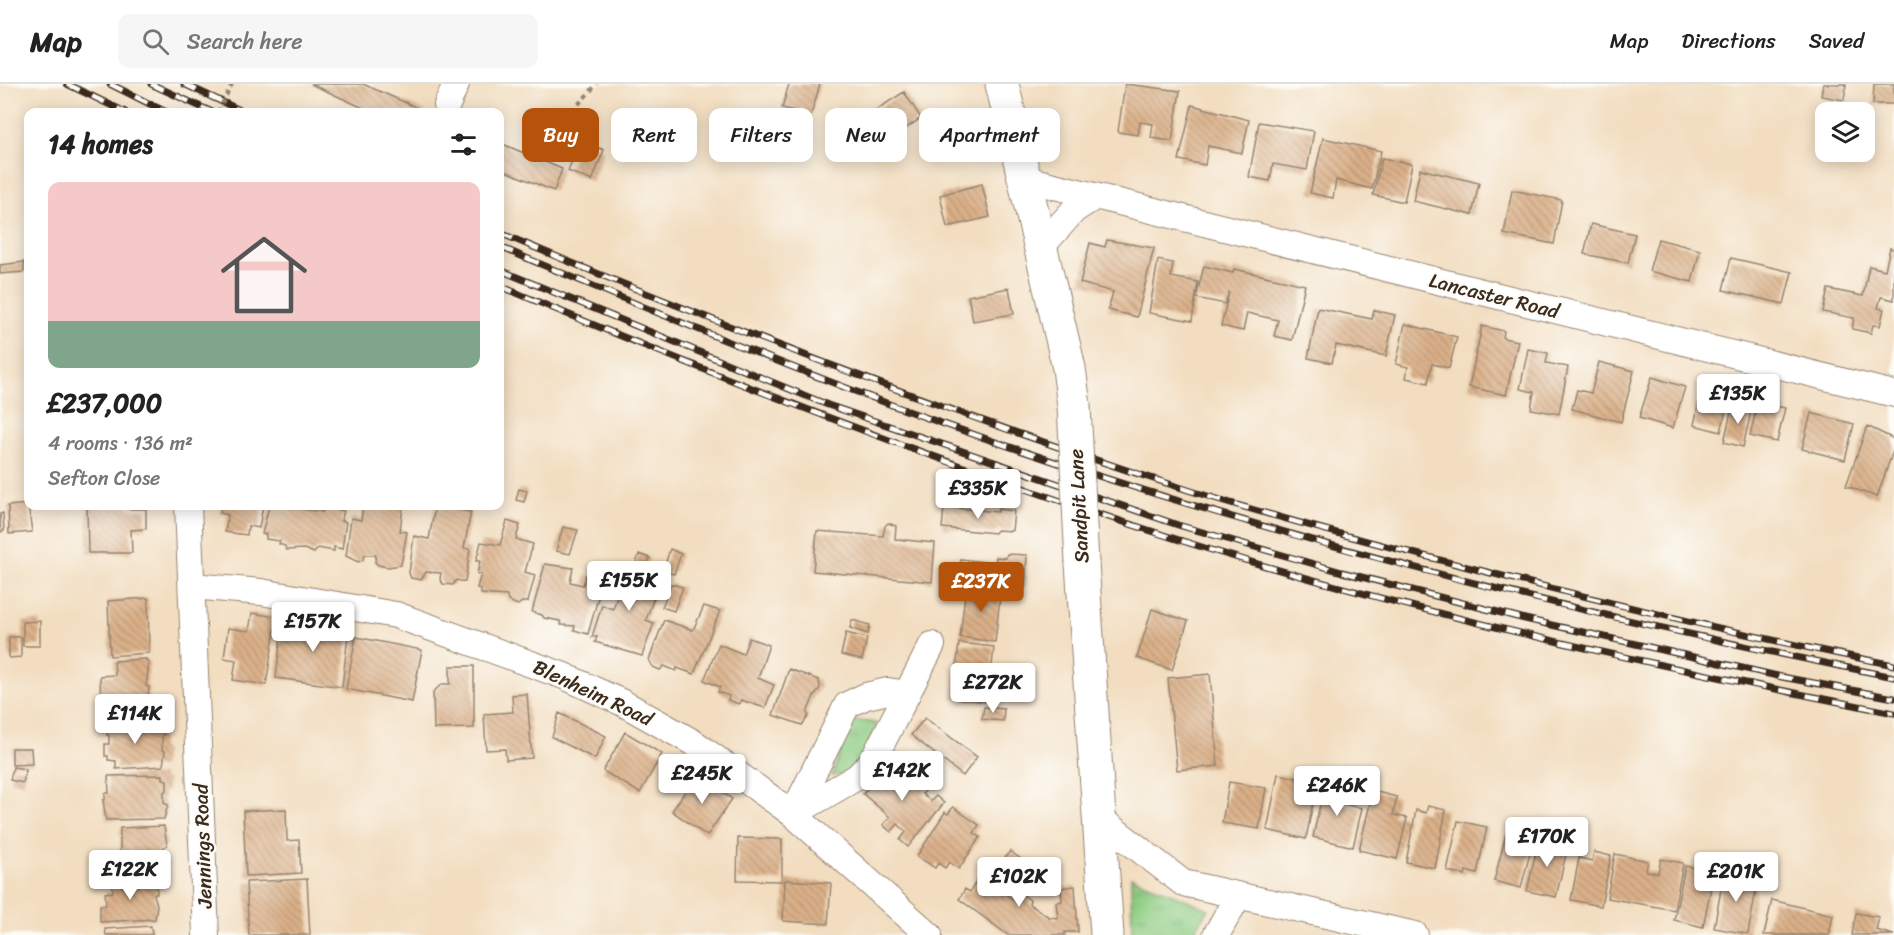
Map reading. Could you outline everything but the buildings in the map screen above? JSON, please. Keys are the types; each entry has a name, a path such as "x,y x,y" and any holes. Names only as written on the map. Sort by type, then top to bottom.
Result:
{"street":[{"name":"Sandpit Lane","path":"1002,84 1069,368 1074,406 1107,935"},
{"name":"Lancaster Road","path":"1026,179 1093,198 1894,394"},
{"path":"1041,247 1074,210 1093,198"},
{"name":"Jennings Road","path":"188,510 206,935"},
{"name":"Blenheim Road","path":"192,586 261,592 396,615 564,676 623,703 694,743 793,814 929,935"},
{"path":"793,814 857,777 872,762 932,645"},
{"path":"793,814 847,705 866,696 888,691 907,694"},
{"path":"1099,819 1183,883 1415,935"},
{"path":"1216,935 1238,897"}],"path":[{"path":"220,108 232,84"},
{"path":"575,108 597,84"}],"green space":[{"path":"851,720 876,723 869,754 866,761 854,771 832,776"},
{"path":"1131,877 1209,909 1192,935 1132,935"}],"railway":[{"path":"67,84 117,108"},
{"path":"110,84 158,108"},
{"path":"151,84 203,108"},
{"path":"184,84 235,108"},
{"path":"504,235 670,303 841,369 1014,432 1188,490 1333,532 1582,596 1894,665"},
{"path":"504,249 730,342 905,410 1078,469 1193,505 1309,539 1542,600 1894,677"},
{"path":"504,272 828,405 1178,525 1342,572 1525,619 1782,677 1894,698"},
{"path":"504,288 834,420 1002,481 1173,538 1351,590 1531,636 1894,713"}]}
